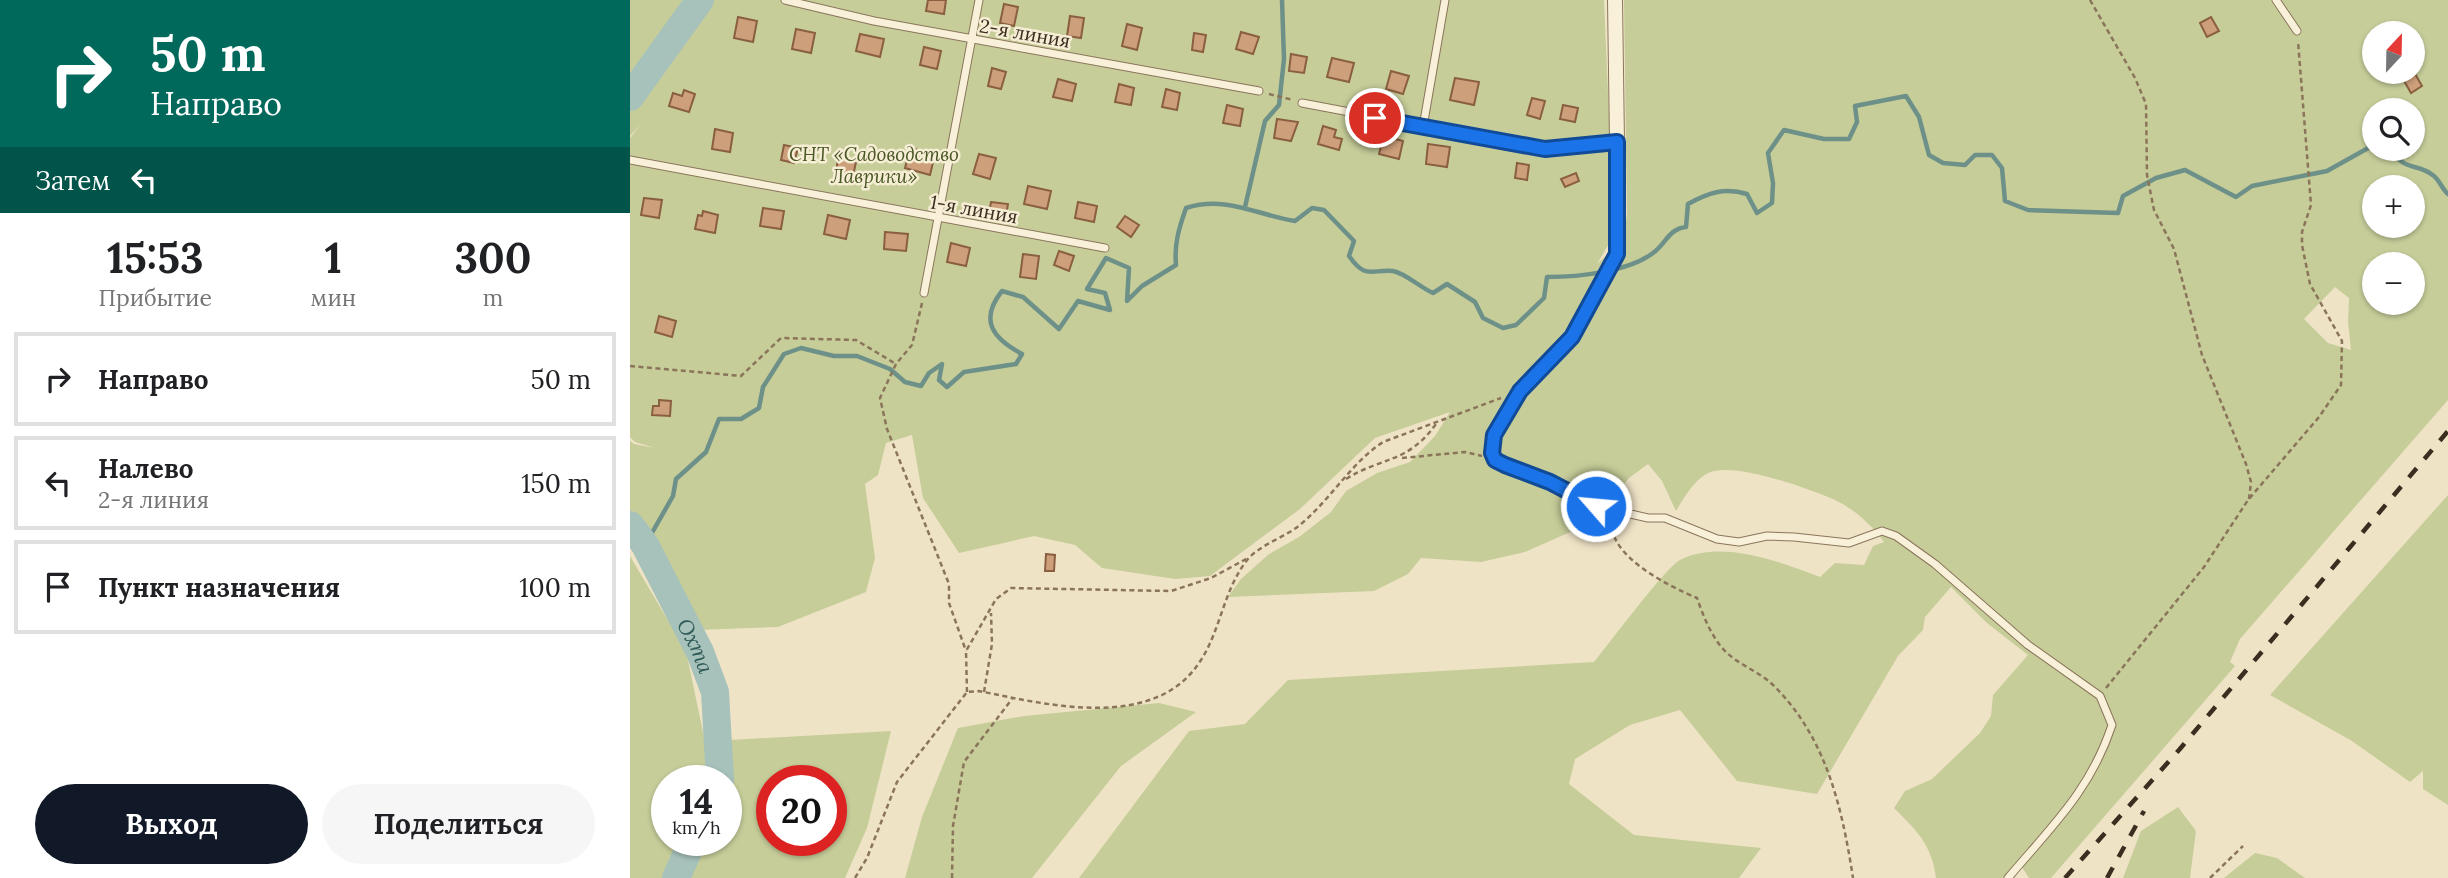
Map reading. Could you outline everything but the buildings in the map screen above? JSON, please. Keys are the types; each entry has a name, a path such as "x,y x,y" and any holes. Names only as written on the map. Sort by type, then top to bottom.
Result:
{"street":[{"path":"1615,0 1617,142"}],"lane":[{"name":"2-я линия","path":"785,0 971,39 1259,91"},
{"path":"924,293 979,0"},
{"path":"1423,127 1445,0"},
{"path":"2276,0 2297,31"},
{"path":"1302,103 1545,149 1617,142 1617,254 1572,337 1520,391 1494,435 1492,453 1495,460 1613,512 1665,518 1717,539 1739,542 1766,536 1849,542 1882,531 1896,537 1935,564 2028,645 2100,696 2112,724 2097,767 2078,796 2008,878"},
{"name":"1-я линия","path":"630,160 1105,248"}],"path":[{"path":"2090,0 2135,78 2146,104 2149,154 2147,175 2154,210 2174,249 2202,355 2249,473 2251,482 2248,500"},
{"path":"2100,696 2204,567 2248,500 2319,417 2341,385 2342,341 2310,284 2302,245 2302,232 2311,205 2297,31"},
{"path":"1277,96 1283,97"},
{"path":"855,878 867,858 897,782 967,692 966,651 949,603 949,584 887,429 881,392 896,364 912,345 924,293"},
{"path":"630,366 741,376 781,338 856,340 896,364"},
{"path":"966,651 996,599 1011,588 1171,591 1211,578 1301,525 1366,453 1383,442 1520,391"},
{"path":"1399,458 1427,437 1436,424"},
{"path":"1342,482 1363,469 1399,458 1465,452 1495,460"},
{"path":"1613,512 1611,529 1622,547 1658,581 1697,598 1704,618 1724,650 1771,683 1802,718 1835,784 1853,878"},
{"path":"967,692 984,692 1062,705 1119,707 1151,701 1177,686 1201,660 1227,597 1249,558"},
{"path":"984,692 992,644 991,609"},
{"path":"952,878 953,826 964,762 1013,698"},
{"path":"2210,878 2243,846"}],"green space":[{"name":"СНТ «Садоводство Лаврики»","path":"630,0 1604,0 1614,235 1597,264 1622,241 1627,216 1624,0 2448,0 2448,400 2240,639 2230,662 2235,666 2051,878 2029,878 2018,861 2003,878 1936,878 1927,847 1894,808 1905,791 1932,779 1980,733 1991,716 1993,695 2028,655 1987,623 1951,587 1925,617 1923,630 1898,656 1817,794 1737,781 1680,710 1630,725 1575,759 1569,784 1634,835 1761,848 1739,878 1079,878 1189,731 1245,724 1288,680 1594,662 1650,591 1680,560 1696,554 1732,552 1769,559 1820,577 1835,563 1864,565 1873,546 1884,542 1862,518 1835,500 1770,477 1733,470 1717,470 1701,477 1676,511 1662,481 1648,464 1629,478 1593,522 1525,552 1481,562 1421,558 1408,574 1374,591 1228,597 1241,579 1269,554 1299,537 1331,512 1346,491 1377,473 1410,462 1435,436 1450,412 1375,438 1300,509 1210,576 1175,579 1102,568 1075,545 1034,536 959,553 923,498 912,435 886,443 878,475 865,484 875,558 866,592 778,627 697,630 630,514 630,441 655,448 635,442 630,437 630,138 641,124 630,136","holes":["2335,287 2349,298 2351,350 2328,343 2304,319"]},
{"path":"2448,495 2448,805 2423,789 2423,771 2410,782 2352,741 2270,695"},
{"path":"630,556 686,651 710,765 651,765 651,856 680,856 671,878 630,878"},
{"path":"1159,703 1196,712 1121,766 1032,878 905,878 922,817 958,728 1024,716"},
{"path":"891,731 867,828 845,878 686,878 696,856 742,856 742,765 729,765 730,740"},
{"path":"2178,807 2196,831 2190,878 2123,878 2141,831"},
{"path":"2255,853 2277,858 2305,878 2224,878"}],"waterway":[{"name":"Охта","path":"630,97 700,0"},
{"path":"1245,207 1265,121 1279,105 1284,59 1282,0"},
{"path":"645,545 673,496 676,479 706,452 719,419 741,419 759,408 763,387 784,354 801,348 834,356 857,356 890,369 905,382 921,386 929,373 942,364 939,380 947,387 964,372 1016,364 1022,354 997,335 990,320 991,311 1002,291 1023,297 1059,329 1078,301 1110,310 1105,293 1087,289 1106,258 1129,268 1127,301 1142,286 1176,265 1178,236 1186,208 1228,205 1295,221 1312,208 1324,210 1354,241 1349,256 1360,268 1369,272 1398,272 1433,293 1447,284 1475,302 1483,318 1503,328 1516,325 1544,298 1547,277 1617,269 1653,253 1671,234 1686,227 1688,204 1702,197 1723,191 1747,194 1757,213 1772,203 1773,183 1768,153 1784,130 1824,139 1849,139 1857,122 1855,106 1906,96 1919,117 1929,155 1943,163 1965,165 1975,155 1992,155 2002,168 2005,201 2028,210 2118,213 2123,196 2156,178 2185,170 2236,197 2252,186 2327,171 2362,151"},
{"path":"2401,161 2434,176 2448,194"},
{"name":"Охта","path":"630,525 645,545 700,652 715,692 719,765"},
{"name":"Охта","path":"676,878 686,856"}],"railway":[{"path":"2065,878 2179,750 2448,431"},
{"path":"2107,878 2144,811"}],"route":[{"path":"1375,118 1545,149 1617,142 1617,254 1572,337 1520,391 1494,435 1492,453 1495,460 1561,487 1596,506"}]}
